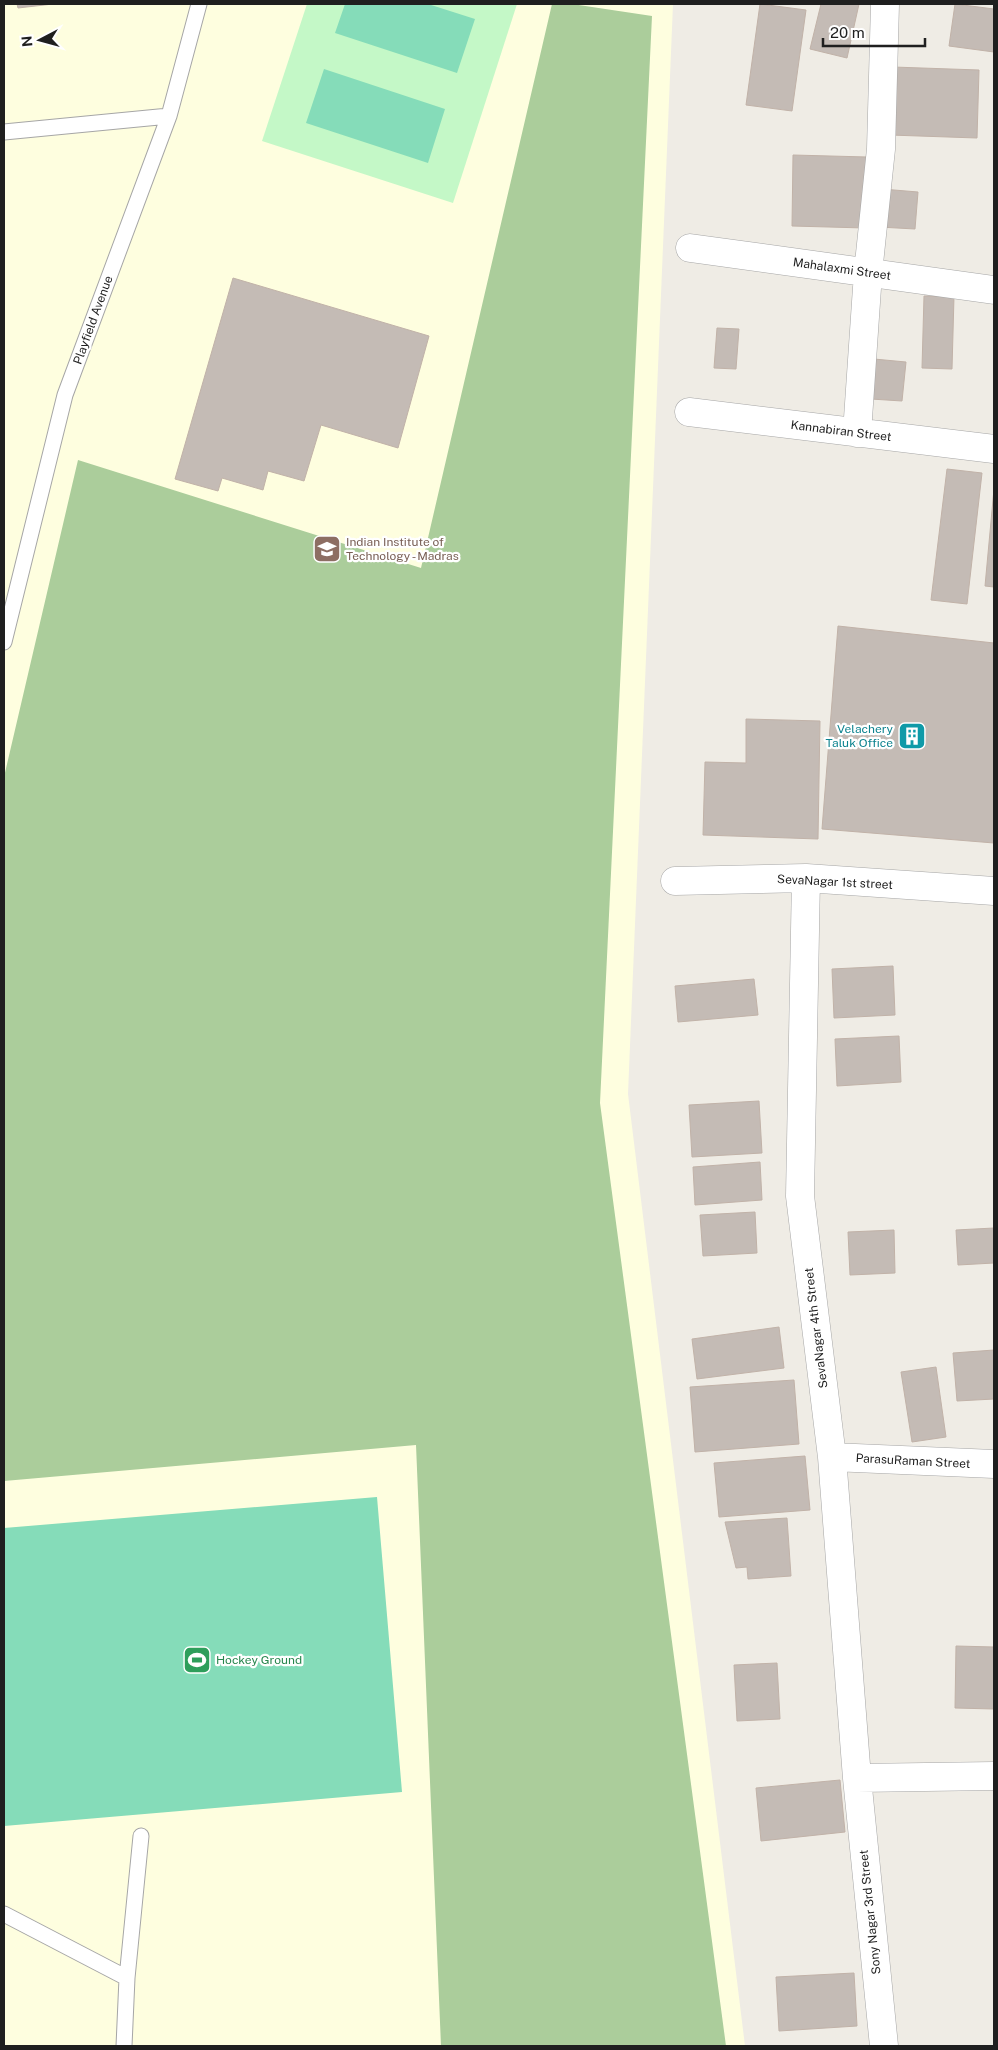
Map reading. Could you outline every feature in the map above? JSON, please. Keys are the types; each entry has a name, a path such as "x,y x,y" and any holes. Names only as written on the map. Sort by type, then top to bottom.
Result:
{"street":[{"path":"857,432 868,273 880,149 885,4"},
{"name":"Mahalaxmi Street","path":"690,248 994,290"},
{"name":"Kannabiran Street","path":"689,412 994,449"},
{"name":"SevaNagar 1st street","path":"675,881 806,878 994,891"},
{"name":"SevaNagar 4th Street","path":"806,878 800,1196 832,1457 857,1778"},
{"name":"ParasuRaman Street","path":"832,1457 994,1464"},
{"path":"857,1778 994,1776"},
{"name":"Sony Nagar 3rd Street","path":"857,1778 884,2046"}],"lane":[{"name":"Playfield Avenue","path":"4,642 65,396 168,116 199,4"},
{"path":"4,132 168,116"},
{"path":"124,2046 127,1978 141,1836"},
{"path":"4,1914 127,1978"}],"shaded area":[{"name":"Indian Institute of Technology - Madras","path":"4,4 673,4 628,1094 745,2046 4,2046"}],"green space":[{"path":"307,4 517,4 453,203 262,141"},
{"path":"345,4 428,4 475,19 457,73 335,33"},
{"path":"552,4 572,4 652,16 600,1103 726,2046 441,2046 416,1445 4,1481 4,777 78,460 421,568"},
{"path":"324,69 445,109 428,163 306,123"},
{"name":"Hockey Ground","path":"377,1497 402,1792 4,1826 4,1528"}],"building":[{"path":"17,4 53,4 18,8"},
{"path":"760,4 806,10 792,111 746,105"},
{"path":"821,4 859,4 847,58 810,49"},
{"path":"955,4 994,9 994,52 949,46"},
{"path":"893,67 979,70 977,138 890,135"},
{"path":"793,155 867,157 865,228 792,226"},
{"path":"882,189 918,192 915,229 879,227"},
{"path":"233,278 429,336 398,448 321,425 304,481 268,471 263,490 222,478 218,491 175,479"},
{"path":"924,296 954,296 952,369 922,368"},
{"path":"717,328 739,329 736,369 714,368"},
{"path":"874,359 906,362 902,401 871,399"},
{"path":"947,469 982,473 967,604 931,600"},
{"path":"994,489 994,587 985,586"},
{"name":"Velachery Taluk Office","path":"838,626 994,643 994,843 822,829"},
{"path":"746,719 820,721 818,839 703,835 705,762 746,763"},
{"path":"893,966 895,1015 834,1018 832,969"},
{"path":"754,979 758,1015 678,1022 675,986"},
{"path":"899,1036 901,1082 837,1086 835,1039"},
{"path":"759,1101 762,1153 692,1157 689,1105"},
{"path":"760,1162 762,1200 695,1205 693,1167"},
{"path":"755,1212 757,1253 703,1256 700,1215"},
{"path":"994,1228 994,1263 958,1265 956,1230"},
{"path":"894,1230 895,1273 850,1275 848,1232"},
{"path":"779,1327 784,1368 697,1379 692,1339"},
{"path":"994,1350 994,1399 957,1401 953,1353"},
{"path":"936,1367 946,1437 912,1442 901,1372"},
{"path":"794,1380 799,1444 695,1452 690,1387"},
{"path":"805,1456 810,1510 719,1517 714,1463"},
{"path":"787,1518 791,1576 748,1579 747,1567 736,1568 725,1522"},
{"path":"956,1646 994,1647 994,1709 955,1708"},
{"path":"777,1663 780,1719 737,1721 734,1665"},
{"path":"840,1780 845,1832 761,1841 756,1788"},
{"path":"854,1973 857,2026 779,2031 776,1977"}],"place":[{"name":"Indian Institute of Technology - Madras","path":"327,549"},
{"name":"Velachery Taluk Office","path":"912,736"},
{"name":"Hockey Ground","path":"197,1660"}]}
